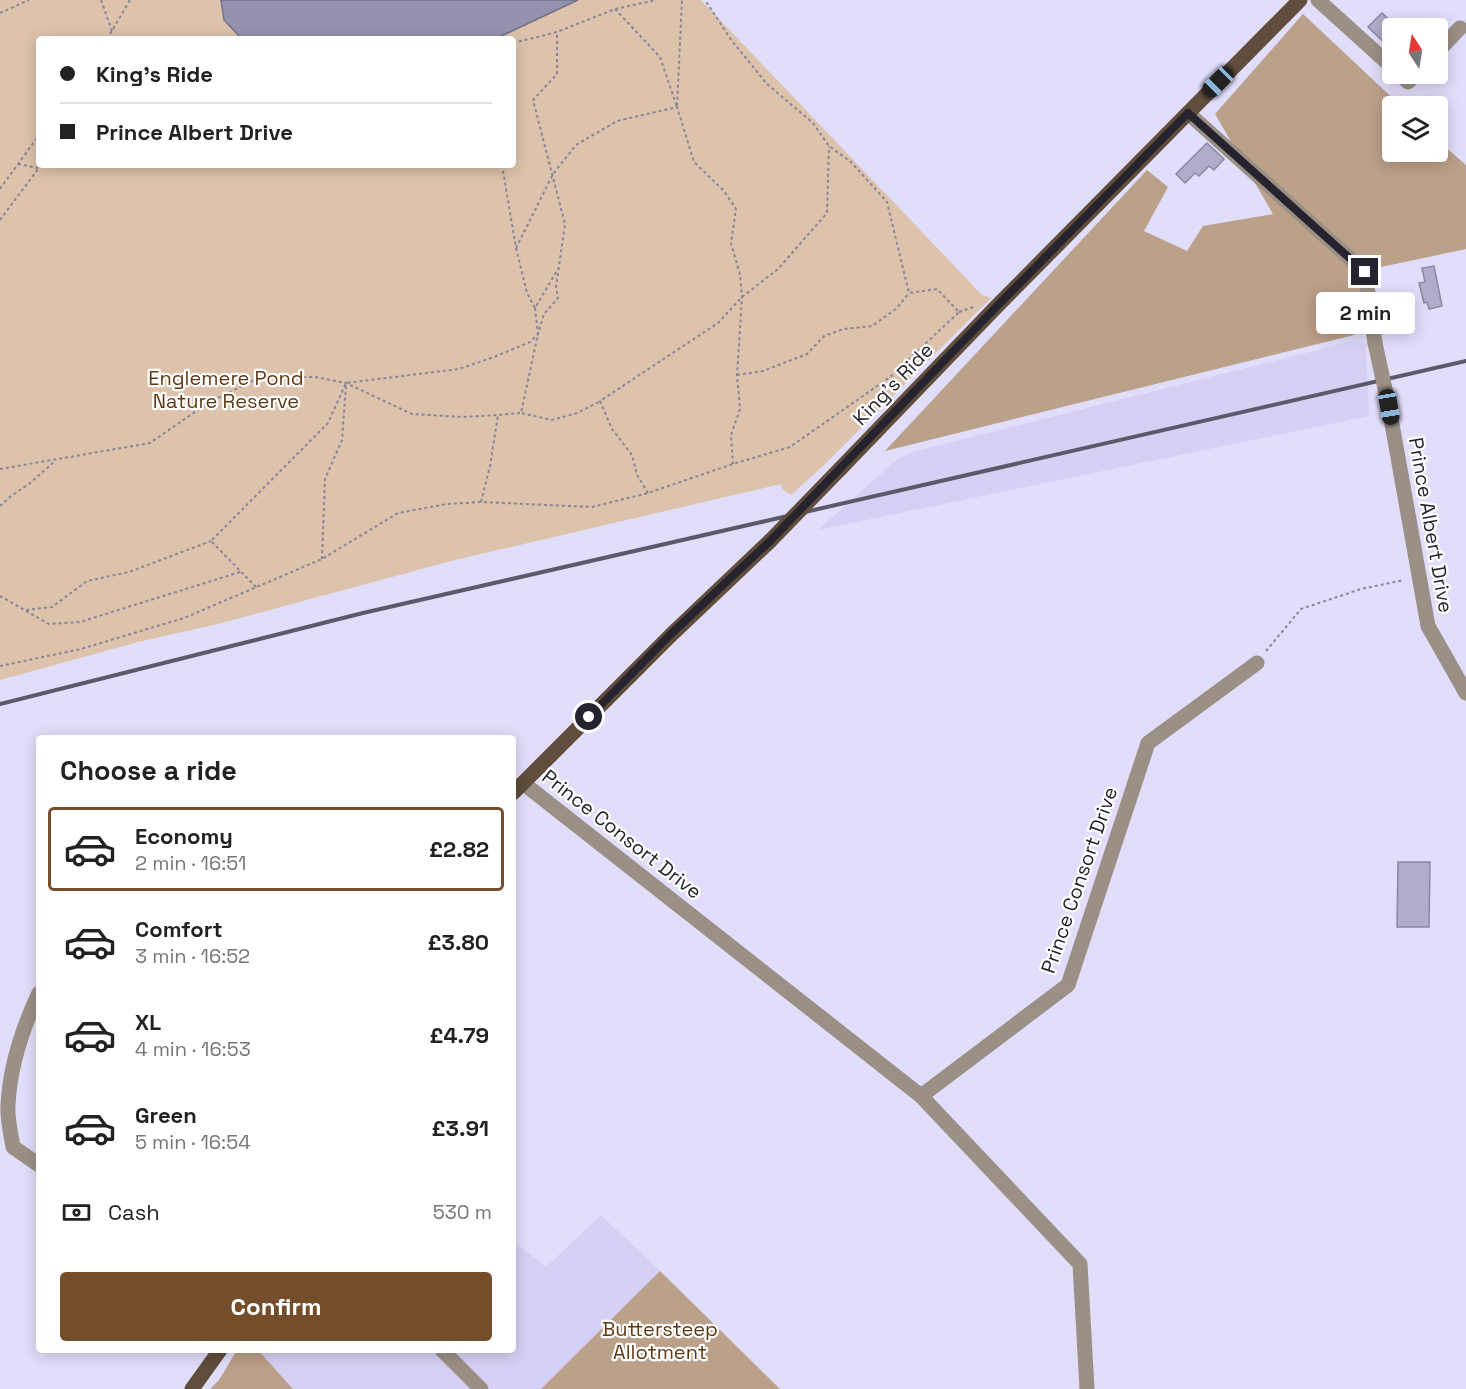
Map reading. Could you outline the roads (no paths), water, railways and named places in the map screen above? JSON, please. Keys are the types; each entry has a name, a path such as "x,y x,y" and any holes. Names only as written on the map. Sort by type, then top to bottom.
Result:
{"main road":[{"name":"King's Ride","path":"518,788 671,634 770,541 1007,295 1300,0"},
{"path":"192,1389 218,1353"}],"street":[{"path":"1318,0 1382,58"},
{"path":"1448,41 1460,28"},
{"name":"Prince Albert Drive","path":"1188,113 1365,272 1375,343 1389,407 1428,626 1466,693"},
{"name":"Prince Consort Drive","path":"921,1096 1068,985 1148,743 1257,663"},
{"name":"Prince Consort Drive","path":"518,788 921,1096 1080,1264 1088,1389"},
{"path":"36,1000 23,1028 13,1060 8,1107 13,1147 36,1163"},
{"path":"445,1353 481,1389"}],"railway":[{"path":"0,704 363,613 1466,361"}],"park label":[{"name":"Englemere Pond Nature Reserve","path":"226,390"},
{"name":"Buttersteep Allotment","path":"660,1340"}]}
